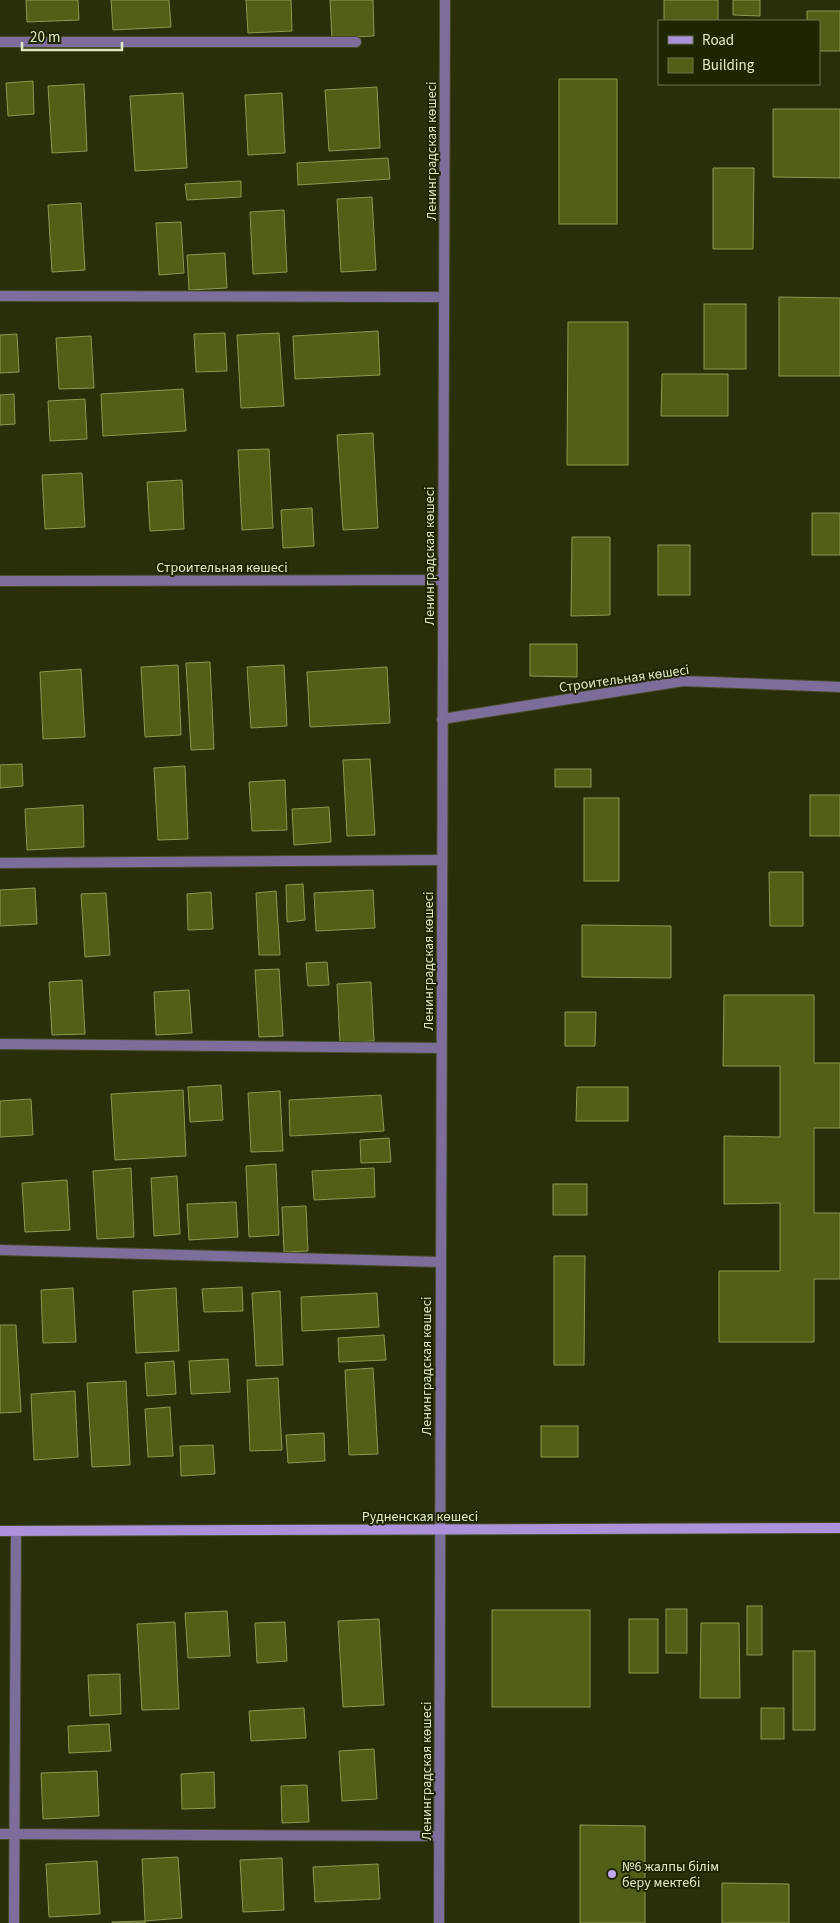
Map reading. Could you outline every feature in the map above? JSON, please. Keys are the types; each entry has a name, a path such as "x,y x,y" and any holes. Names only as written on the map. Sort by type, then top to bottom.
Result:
{"street":[{"name":"Ленинградская көшесі","path":"439,1923 445,0"},
{"path":"0,42 356,42"},
{"path":"0,296 444,297"},
{"name":"Строительная көшесі","path":"0,581 443,580"},
{"name":"Строительная көшесі","path":"442,719 683,681 840,687"},
{"path":"0,863 442,860"},
{"path":"0,1044 441,1048"},
{"path":"0,1250 440,1262"},
{"name":"Рудненская көшесі","path":"0,1531 840,1528"},
{"path":"14,1923 16,1531"},
{"path":"0,1834 439,1836"}],"building":[{"path":"26,0 78,0 79,20 27,22"},
{"path":"111,0 169,0 171,27 113,30"},
{"path":"246,0 291,0 292,31 248,33"},
{"path":"330,0 373,0 374,36 332,38"},
{"path":"664,0 718,0 718,20 664,20"},
{"path":"733,0 760,0 760,16 733,15"},
{"path":"807,11 840,11 840,51 820,51 820,20 807,20"},
{"path":"559,79 617,79 617,224 559,224"},
{"path":"33,81 34,114 8,116 6,83"},
{"path":"84,84 87,151 52,153 48,86"},
{"path":"377,87 380,148 329,151 325,90"},
{"path":"183,93 187,168 135,171 130,96"},
{"path":"282,93 285,153 248,155 245,95"},
{"path":"773,109 840,109 840,178 773,177"},
{"path":"388,158 390,179 298,185 297,163"},
{"path":"713,168 754,168 753,249 713,249"},
{"path":"241,181 241,197 187,200 185,184"},
{"path":"372,197 376,270 341,272 337,199"},
{"path":"81,203 85,270 52,272 48,205"},
{"path":"284,210 287,272 253,274 250,212"},
{"path":"181,222 184,273 159,275 156,223"},
{"path":"225,253 227,288 189,290 187,255"},
{"path":"779,297 840,298 840,376 779,376"},
{"path":"704,304 746,304 746,369 704,369"},
{"path":"568,322 628,322 628,465 567,465"},
{"path":"378,331 380,375 295,379 293,336"},
{"path":"225,333 227,371 196,372 194,334"},
{"path":"279,333 284,406 241,408 237,335"},
{"path":"17,334 19,372 0,373 0,335"},
{"path":"91,336 94,388 59,389 56,338"},
{"path":"662,374 728,374 728,416 661,416"},
{"path":"183,389 186,431 103,436 101,394"},
{"path":"14,394 15,424 0,425 0,395"},
{"path":"85,399 87,439 50,441 48,401"},
{"path":"373,433 378,528 343,530 337,435"},
{"path":"269,449 273,528 242,530 238,450"},
{"path":"82,473 85,527 45,529 42,475"},
{"path":"182,480 184,529 150,531 147,482"},
{"path":"312,508 314,546 283,548 281,510"},
{"path":"812,513 840,513 840,555 812,555"},
{"path":"572,537 610,537 610,615 571,616"},
{"path":"658,545 690,545 690,595 658,595"},
{"path":"530,644 577,644 577,677 530,676"},
{"path":"210,662 214,749 191,750 186,663"},
{"path":"178,665 181,735 145,737 141,667"},
{"path":"284,665 287,726 251,728 247,667"},
{"path":"387,667 390,723 310,727 307,672"},
{"path":"81,669 85,737 43,739 40,672"},
{"path":"370,759 375,835 347,836 343,760"},
{"path":"22,764 23,786 0,788 0,765"},
{"path":"185,766 188,839 158,840 154,768"},
{"path":"555,769 591,769 591,787 555,787"},
{"path":"285,780 287,830 252,831 249,782"},
{"path":"810,795 840,795 840,836 810,836"},
{"path":"584,798 619,798 619,881 584,881"},
{"path":"83,805 84,847 27,850 25,809"},
{"path":"329,807 331,842 294,845 292,809"},
{"path":"769,872 803,872 803,926 770,926"},
{"path":"303,884 305,920 287,922 286,885"},
{"path":"35,888 37,924 0,926 0,890"},
{"path":"373,890 375,928 316,931 314,893"},
{"path":"276,891 280,955 259,955 256,893"},
{"path":"211,892 213,929 188,930 187,894"},
{"path":"106,893 110,955 85,957 81,894"},
{"path":"582,925 671,926 671,978 582,977"},
{"path":"327,962 329,985 308,986 306,963"},
{"path":"279,969 283,1036 259,1037 255,970"},
{"path":"82,980 85,1034 52,1035 49,982"},
{"path":"371,982 374,1041 340,1043 337,984"},
{"path":"189,990 192,1033 156,1035 154,992"},
{"path":"724,995 814,995 814,1063 840,1063 840,1128 814,1128 814,1213 840,1213 840,1279 814,1279 814,1342 719,1342 719,1271 780,1271 780,1203 724,1204 724,1136 780,1137 780,1066 723,1066"},
{"path":"565,1012 596,1012 595,1046 565,1046"},
{"path":"221,1085 223,1120 190,1122 188,1087"},
{"path":"577,1087 628,1087 628,1121 576,1121"},
{"path":"183,1090 186,1156 115,1160 111,1094"},
{"path":"280,1091 283,1151 251,1152 248,1093"},
{"path":"381,1095 384,1131 290,1136 289,1100"},
{"path":"31,1099 33,1135 0,1137 0,1101"},
{"path":"389,1138 391,1162 361,1163 360,1140"},
{"path":"276,1164 279,1235 249,1237 246,1166"},
{"path":"131,1168 134,1237 97,1239 93,1171"},
{"path":"374,1168 375,1197 314,1200 312,1171"},
{"path":"177,1176 180,1234 154,1236 151,1178"},
{"path":"67,1180 70,1230 25,1232 22,1183"},
{"path":"553,1184 587,1184 587,1215 553,1215"},
{"path":"236,1202 238,1237 189,1240 187,1204"},
{"path":"306,1206 308,1251 284,1252 282,1207"},
{"path":"554,1256 585,1256 584,1365 554,1365"},
{"path":"242,1287 243,1311 204,1312 202,1289"},
{"path":"73,1288 76,1342 43,1343 41,1290"},
{"path":"176,1288 179,1351 136,1353 133,1291"},
{"path":"280,1291 283,1365 256,1366 252,1293"},
{"path":"377,1293 379,1327 302,1331 301,1297"},
{"path":"0,1325 16,1325 21,1412 0,1413"},
{"path":"384,1335 386,1360 339,1362 338,1338"},
{"path":"228,1359 230,1392 191,1394 189,1361"},
{"path":"174,1361 176,1394 147,1396 145,1363"},
{"path":"373,1368 378,1454 349,1455 345,1370"},
{"path":"278,1378 282,1450 250,1451 247,1380"},
{"path":"126,1381 130,1465 92,1467 87,1383"},
{"path":"75,1391 78,1457 34,1460 31,1394"},
{"path":"170,1407 173,1456 148,1457 145,1409"},
{"path":"541,1426 578,1426 578,1457 541,1457"},
{"path":"324,1433 325,1461 288,1463 286,1435"},
{"path":"213,1445 215,1474 181,1476 180,1446"},
{"path":"747,1606 762,1606 762,1655 747,1655"},
{"path":"666,1609 687,1609 687,1653 666,1653"},
{"path":"492,1610 590,1610 590,1707 492,1707"},
{"path":"227,1611 230,1656 188,1658 185,1613"},
{"path":"379,1619 384,1705 343,1707 338,1621"},
{"path":"629,1619 658,1619 658,1673 629,1673"},
{"path":"175,1622 179,1709 142,1710 137,1624"},
{"path":"285,1622 287,1661 257,1663 255,1623"},
{"path":"701,1623 739,1623 740,1698 700,1698"},
{"path":"793,1651 815,1651 815,1730 793,1730"},
{"path":"120,1674 121,1714 90,1716 88,1675"},
{"path":"304,1708 306,1738 251,1741 249,1711"},
{"path":"761,1708 784,1708 784,1739 761,1739"},
{"path":"109,1724 111,1751 69,1753 68,1726"},
{"path":"374,1749 377,1799 342,1801 339,1751"},
{"path":"97,1771 99,1816 43,1819 41,1773"},
{"path":"214,1772 215,1808 182,1809 181,1774"},
{"path":"307,1785 309,1822 282,1823 281,1786"},
{"name":"№6 жалпы білім беру мектебі","path":"580,1825 645,1826 645,1923 580,1923"},
{"path":"178,1857 182,1918 145,1921 142,1859"},
{"path":"282,1858 284,1910 243,1912 240,1860"},
{"path":"97,1861 100,1914 49,1917 46,1864"},
{"path":"378,1864 380,1899 315,1902 313,1867"},
{"name":"№6 жалпы білім беру мектебі","path":"722,1883 789,1884 789,1923 722,1923"},
{"path":"145,1921 145,1923 112,1923 112,1922"}],"place":[{"name":"№6 жалпы білім беру мектебі","path":"612,1874"}]}
